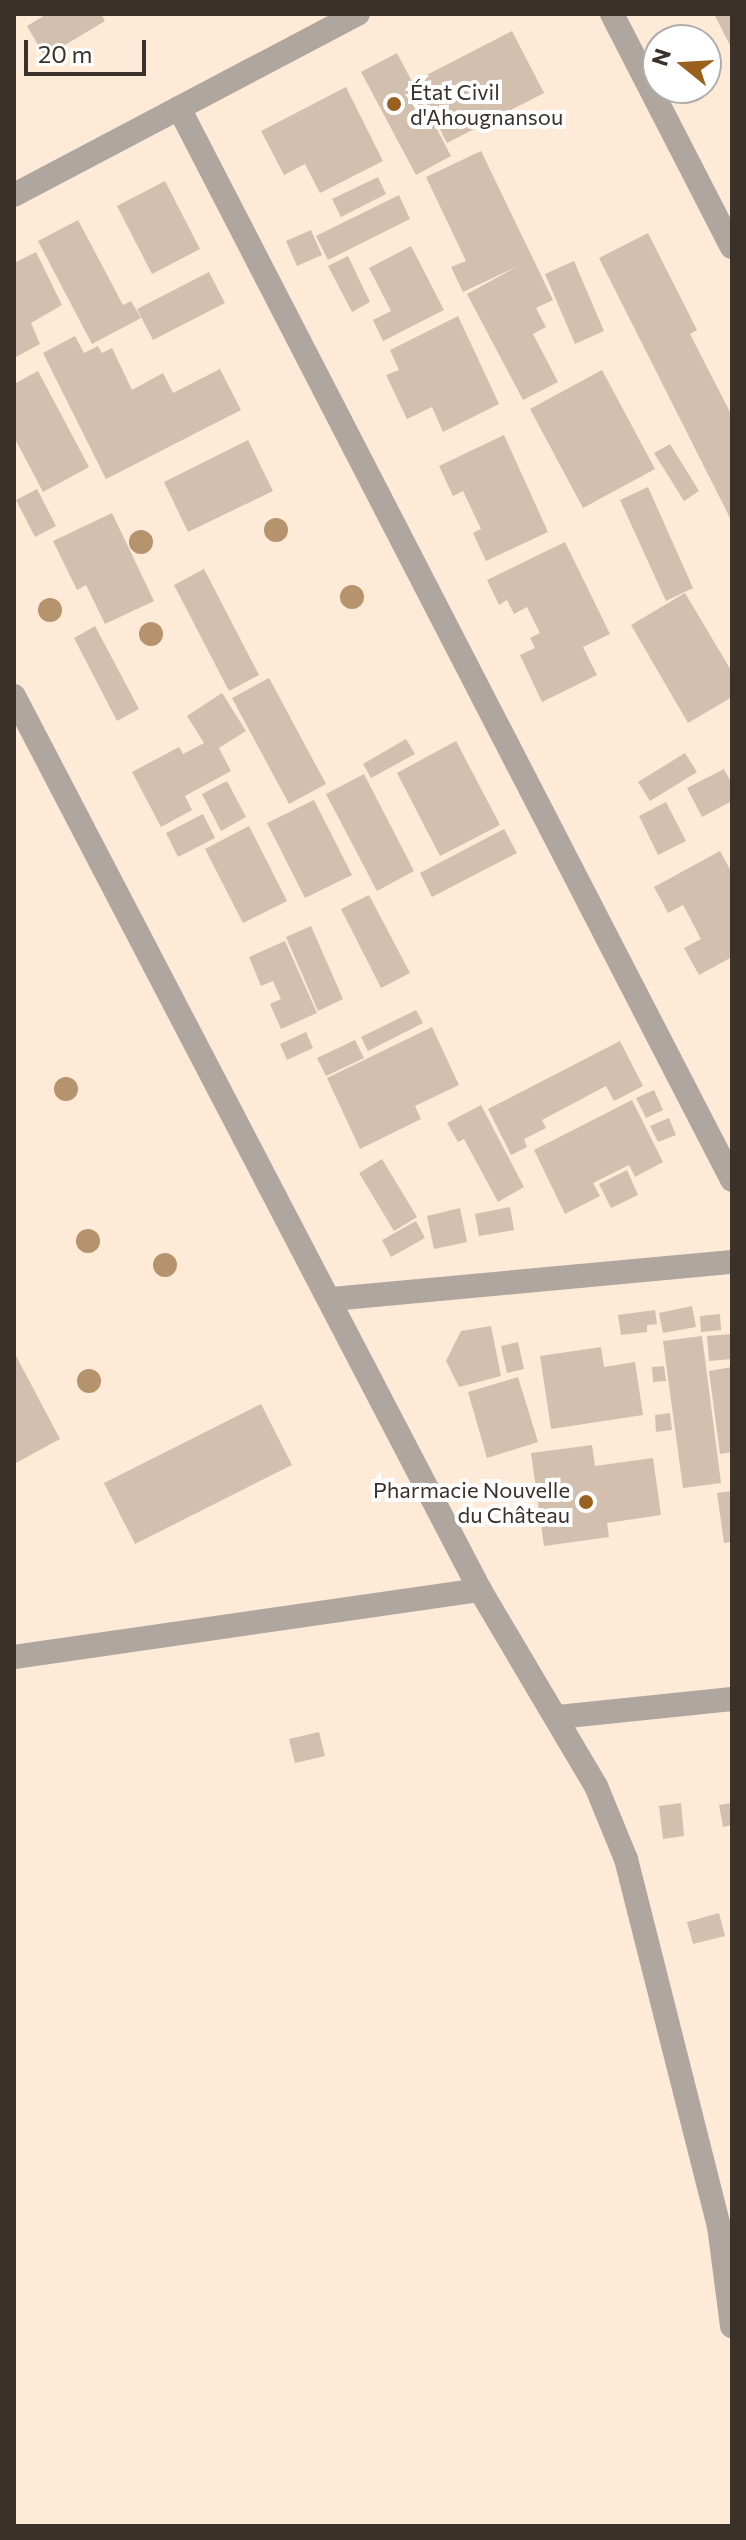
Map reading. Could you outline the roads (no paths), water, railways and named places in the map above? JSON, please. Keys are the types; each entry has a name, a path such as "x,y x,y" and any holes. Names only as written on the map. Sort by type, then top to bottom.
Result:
{"street":[{"path":"14,195 358,14"},
{"path":"612,14 732,247"},
{"path":"179,108 732,1180"},
{"path":"14,696 332,1299 480,1590 558,1717 596,1786 626,1859 725,2225 732,2326"},
{"path":"332,1299 732,1262"},
{"path":"14,1657 480,1590"},
{"path":"558,1717 732,1699"}],"place":[{"name":"État Civil d'Ahougnansou","path":"394,104"},
{"name":"Pharmacie Nouvelle du Château","path":"586,1502"}]}
